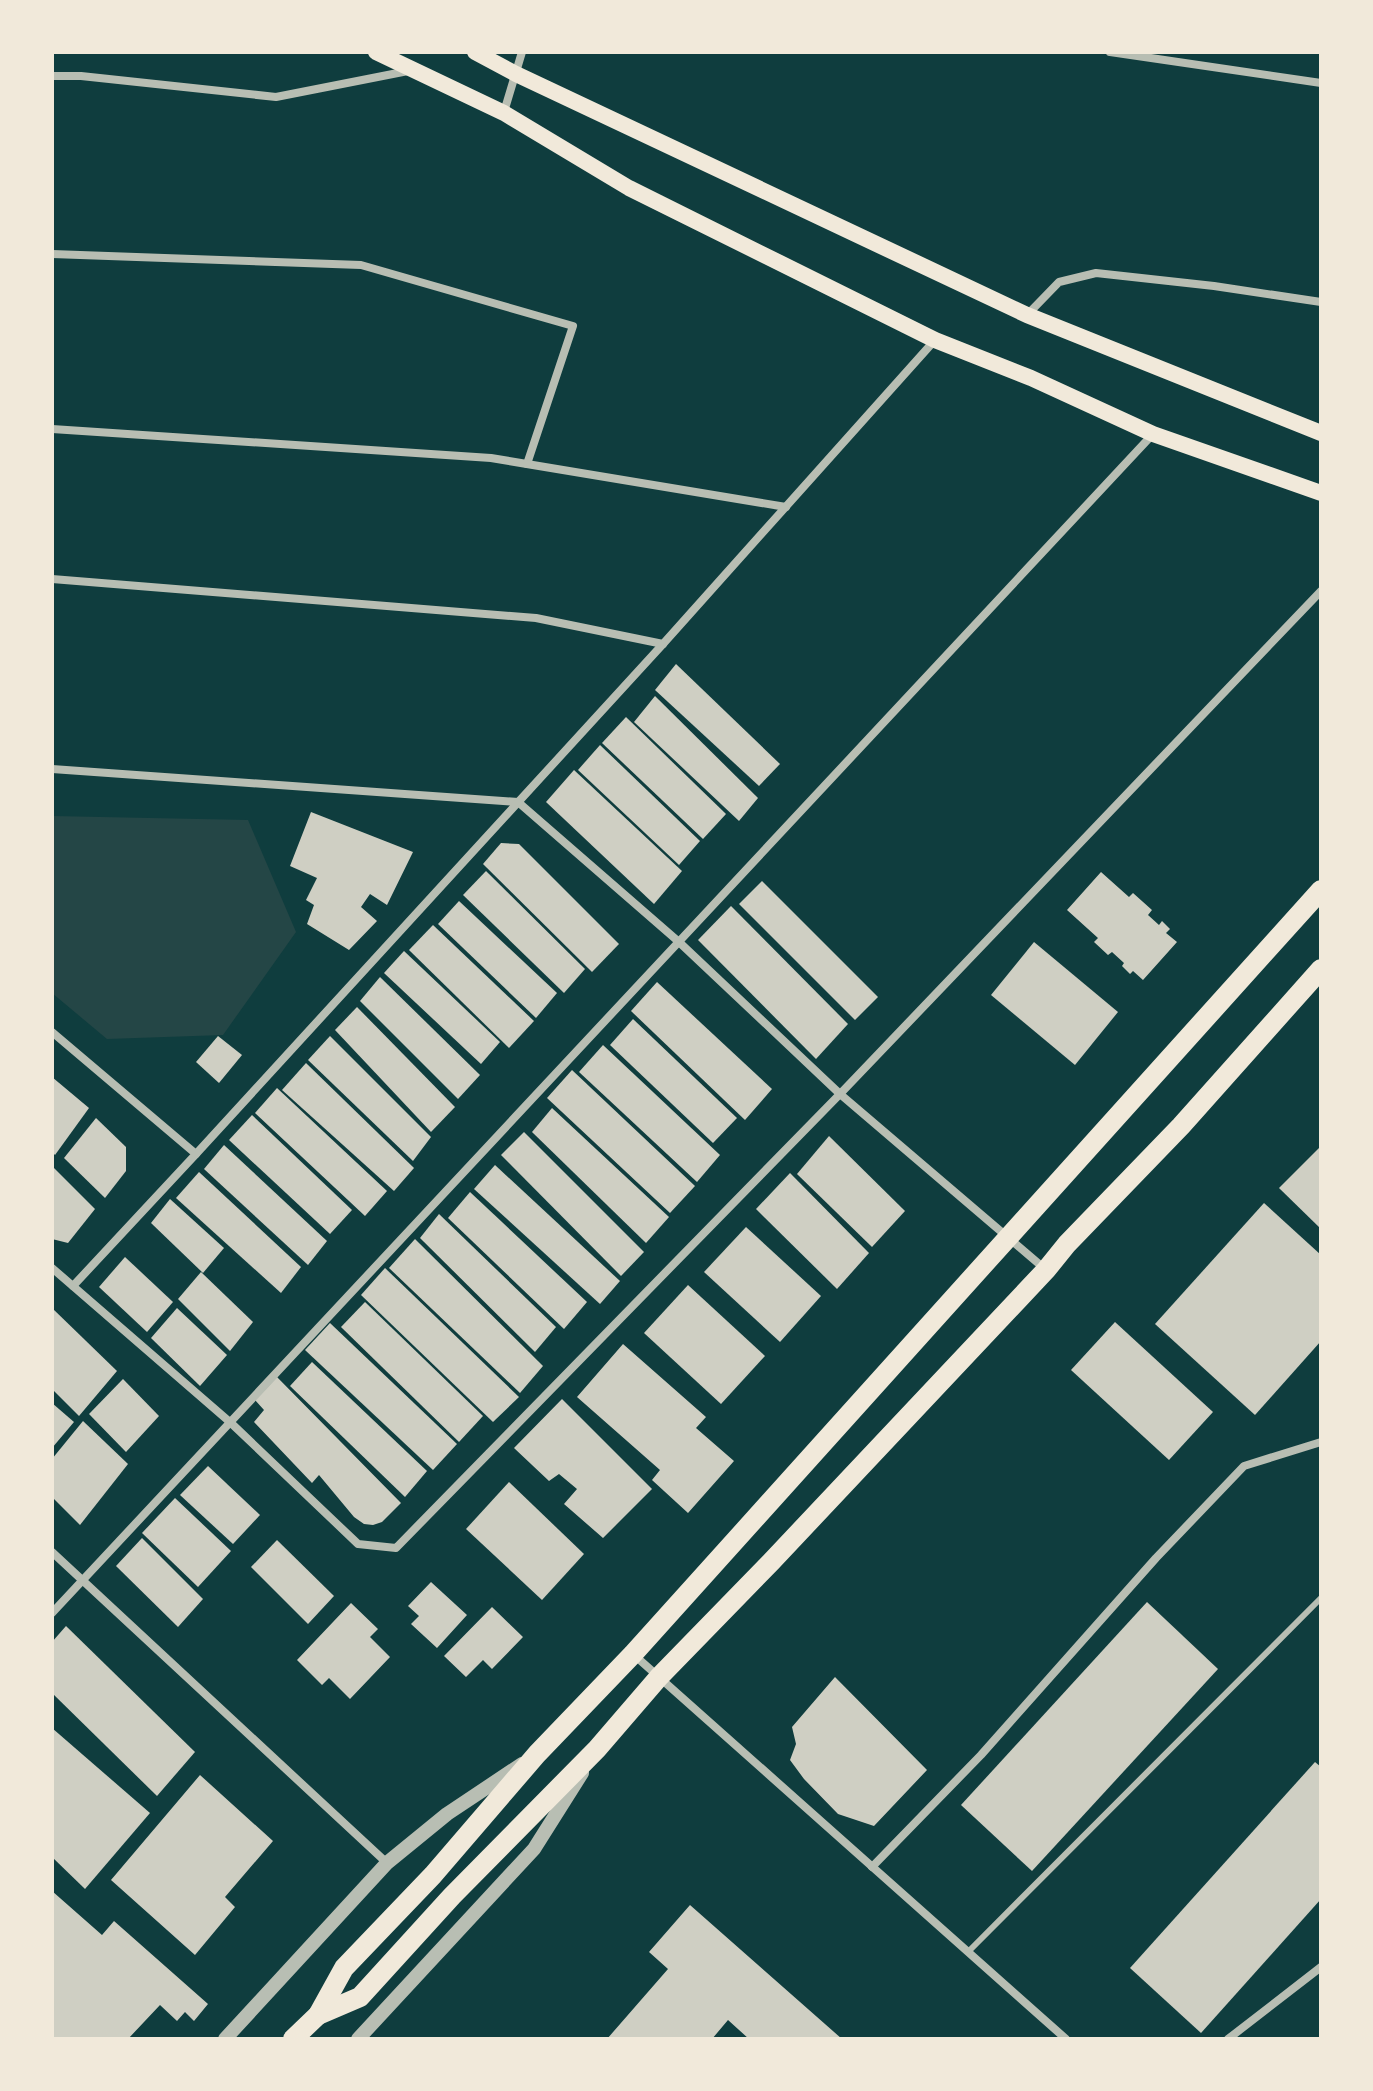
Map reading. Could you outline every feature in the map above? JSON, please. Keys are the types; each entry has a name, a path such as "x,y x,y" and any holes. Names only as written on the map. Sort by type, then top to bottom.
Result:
{"main road":[{"path":"376,52 504,113 629,188 935,340 1031,378 1153,434 1321,493"},
{"path":"475,52 1027,315 1321,433"},
{"path":"293,2039 318,2015 344,1968 433,1875 537,1754 633,1654 1321,890"},
{"path":"318,2015 360,1997 1181,1126 1321,969"}],"street":[{"path":"504,113 522,52"},
{"path":"1110,52 1321,83"},
{"path":"52,76 81,76 276,97 413,70"},
{"path":"52,254 361,265 573,326 527,464"},
{"path":"1027,315 1059,282 1096,273 1321,302"},
{"path":"73,1286 663,644 935,340"},
{"path":"52,429 475,457 786,507"},
{"path":"52,1613 1153,434"},
{"path":"52,579 536,618 663,644"},
{"path":"52,1268 231,1423 358,1544 396,1548 840,1094 1321,591"},
{"path":"52,769 518,802 679,942 840,1094 1046,1270"},
{"path":"52,1032 196,1154"},
{"path":"872,1867 981,1755 1156,1558 1244,1466 1321,1442"},
{"path":"52,1552 387,1863"},
{"path":"633,1654 1066,2039"},
{"path":"358,2039 534,1849 597,1749"},
{"path":"225,2039 387,1863 447,1814 537,1754"},
{"path":"1228,2039 1321,1967"}],"lane":[{"path":"968,1952 1321,1598"}],"shaded area":[{"path":"52,816 248,820 296,932 223,1035 107,1039 52,993"}],"building":[{"path":"676,664 780,764 759,786 655,690"},
{"path":"655,696 758,798 739,821 634,722"},
{"path":"626,717 726,814 703,839 602,743"},
{"path":"600,745 700,841 679,865 578,770"},
{"path":"574,770 682,871 654,904 546,802"},
{"path":"311,812 413,852 387,905 370,894 361,907 377,921 349,950 307,924 314,905 306,900 317,878 290,866"},
{"path":"501,843 519,844 619,944 592,972 483,864"},
{"path":"486,871 585,969 564,993 463,895"},
{"path":"1101,872 1129,897 1133,893 1152,910 1148,915 1159,925 1162,921 1170,929 1166,933 1177,942 1143,980 1133,971 1130,974 1112,952 1108,955 1094,942 1098,938 1067,910"},
{"path":"762,881 878,997 855,1020 739,904"},
{"path":"459,901 557,993 536,1018 438,924"},
{"path":"731,906 848,1024 816,1059 698,940"},
{"path":"433,925 534,1021 509,1048 409,950"},
{"path":"1034,942 1118,1012 1075,1065 991,995"},
{"path":"404,951 500,1042 481,1064 384,973"},
{"path":"380,977 480,1075 458,1099 360,1001"},
{"path":"657,982 772,1089 745,1120 631,1011"},
{"path":"357,1007 455,1107 431,1132 335,1030"},
{"path":"633,1019 737,1118 713,1143 610,1045"},
{"path":"218,1036 242,1055 219,1083 196,1062"},
{"path":"330,1036 431,1137 413,1161 308,1060"},
{"path":"603,1045 720,1155 697,1182 579,1072"},
{"path":"306,1063 414,1168 394,1191 282,1090"},
{"path":"572,1070 695,1186 670,1213 547,1098"},
{"path":"52,1077 89,1108 55,1155 52,1152"},
{"path":"277,1088 387,1191 365,1216 255,1113"},
{"path":"552,1108 669,1217 646,1243 532,1132"},
{"path":"252,1115 352,1210 330,1234 229,1140"},
{"path":"96,1118 126,1147 126,1171 105,1198 64,1158"},
{"path":"524,1132 644,1252 621,1276 501,1155"},
{"path":"829,1136 905,1211 872,1247 797,1174"},
{"path":"224,1145 327,1241 308,1265 204,1169"},
{"path":"1321,1146 1321,1229 1279,1188"},
{"path":"495,1165 620,1281 600,1304 474,1189"},
{"path":"52,1166 95,1209 68,1243 52,1239"},
{"path":"199,1172 301,1267 281,1293 176,1198"},
{"path":"790,1173 869,1253 837,1289 756,1209"},
{"path":"470,1192 587,1302 564,1329 448,1218"},
{"path":"170,1199 224,1248 203,1273 151,1223"},
{"path":"1264,1203 1321,1255 1321,1341 1255,1415 1155,1324"},
{"path":"439,1214 556,1327 535,1352 420,1238"},
{"path":"746,1227 821,1296 780,1342 704,1272"},
{"path":"415,1239 543,1366 520,1393 389,1268"},
{"path":"125,1257 173,1302 147,1332 99,1287"},
{"path":"385,1268 519,1397 493,1422 361,1295"},
{"path":"201,1272 253,1322 230,1351 178,1299"},
{"path":"688,1285 765,1356 721,1404 644,1333"},
{"path":"365,1302 483,1416 459,1442 341,1327"},
{"path":"52,1308 117,1371 79,1416 52,1389"},
{"path":"177,1308 227,1355 200,1386 151,1338"},
{"path":"1115,1322 1213,1412 1169,1460 1071,1370"},
{"path":"330,1323 457,1444 433,1470 305,1350"},
{"path":"623,1344 706,1417 696,1428 734,1461 688,1513 652,1480 660,1470 577,1397"},
{"path":"312,1362 427,1471 405,1497 290,1386"},
{"path":"277,1377 401,1503 382,1522 364,1524 354,1517 319,1475 312,1483 254,1422 264,1410 255,1400"},
{"path":"123,1379 159,1416 126,1452 89,1414"},
{"path":"562,1399 652,1489 603,1538 564,1504 577,1489 559,1474 549,1481 514,1448"},
{"path":"52,1403 74,1422 52,1448"},
{"path":"83,1421 128,1464 80,1525 52,1497 52,1459"},
{"path":"208,1466 260,1515 233,1544 180,1495"},
{"path":"509,1482 584,1554 542,1600 466,1529"},
{"path":"175,1498 231,1551 198,1587 142,1533"},
{"path":"142,1538 203,1599 178,1627 116,1566"},
{"path":"277,1540 334,1596 308,1624 251,1567"},
{"path":"431,1582 467,1615 437,1648 411,1624 419,1616 408,1606"},
{"path":"1147,1602 1218,1669 1032,1871 961,1805"},
{"path":"351,1603 378,1629 370,1637 390,1657 350,1699 329,1678 322,1685 297,1660"},
{"path":"492,1607 523,1637 492,1669 483,1660 466,1677 444,1656"},
{"path":"66,1626 195,1752 157,1796 52,1693 52,1642"},
{"path":"835,1677 927,1770 874,1826 838,1814 790,1760 796,1744 792,1727"},
{"path":"52,1728 150,1813 85,1889 52,1857"},
{"path":"1315,1762 1321,1767 1321,1899 1201,2033 1130,1968"},
{"path":"200,1775 273,1841 225,1897 235,1907 195,1955 111,1880"},
{"path":"52,1891 102,1935 114,1921 208,2004 194,2021 185,2012 177,2021 160,2005 128,2039 52,2039"},
{"path":"690,1905 842,2039 749,2039 728,2020 712,2039 607,2039 668,1969 649,1952"}]}
